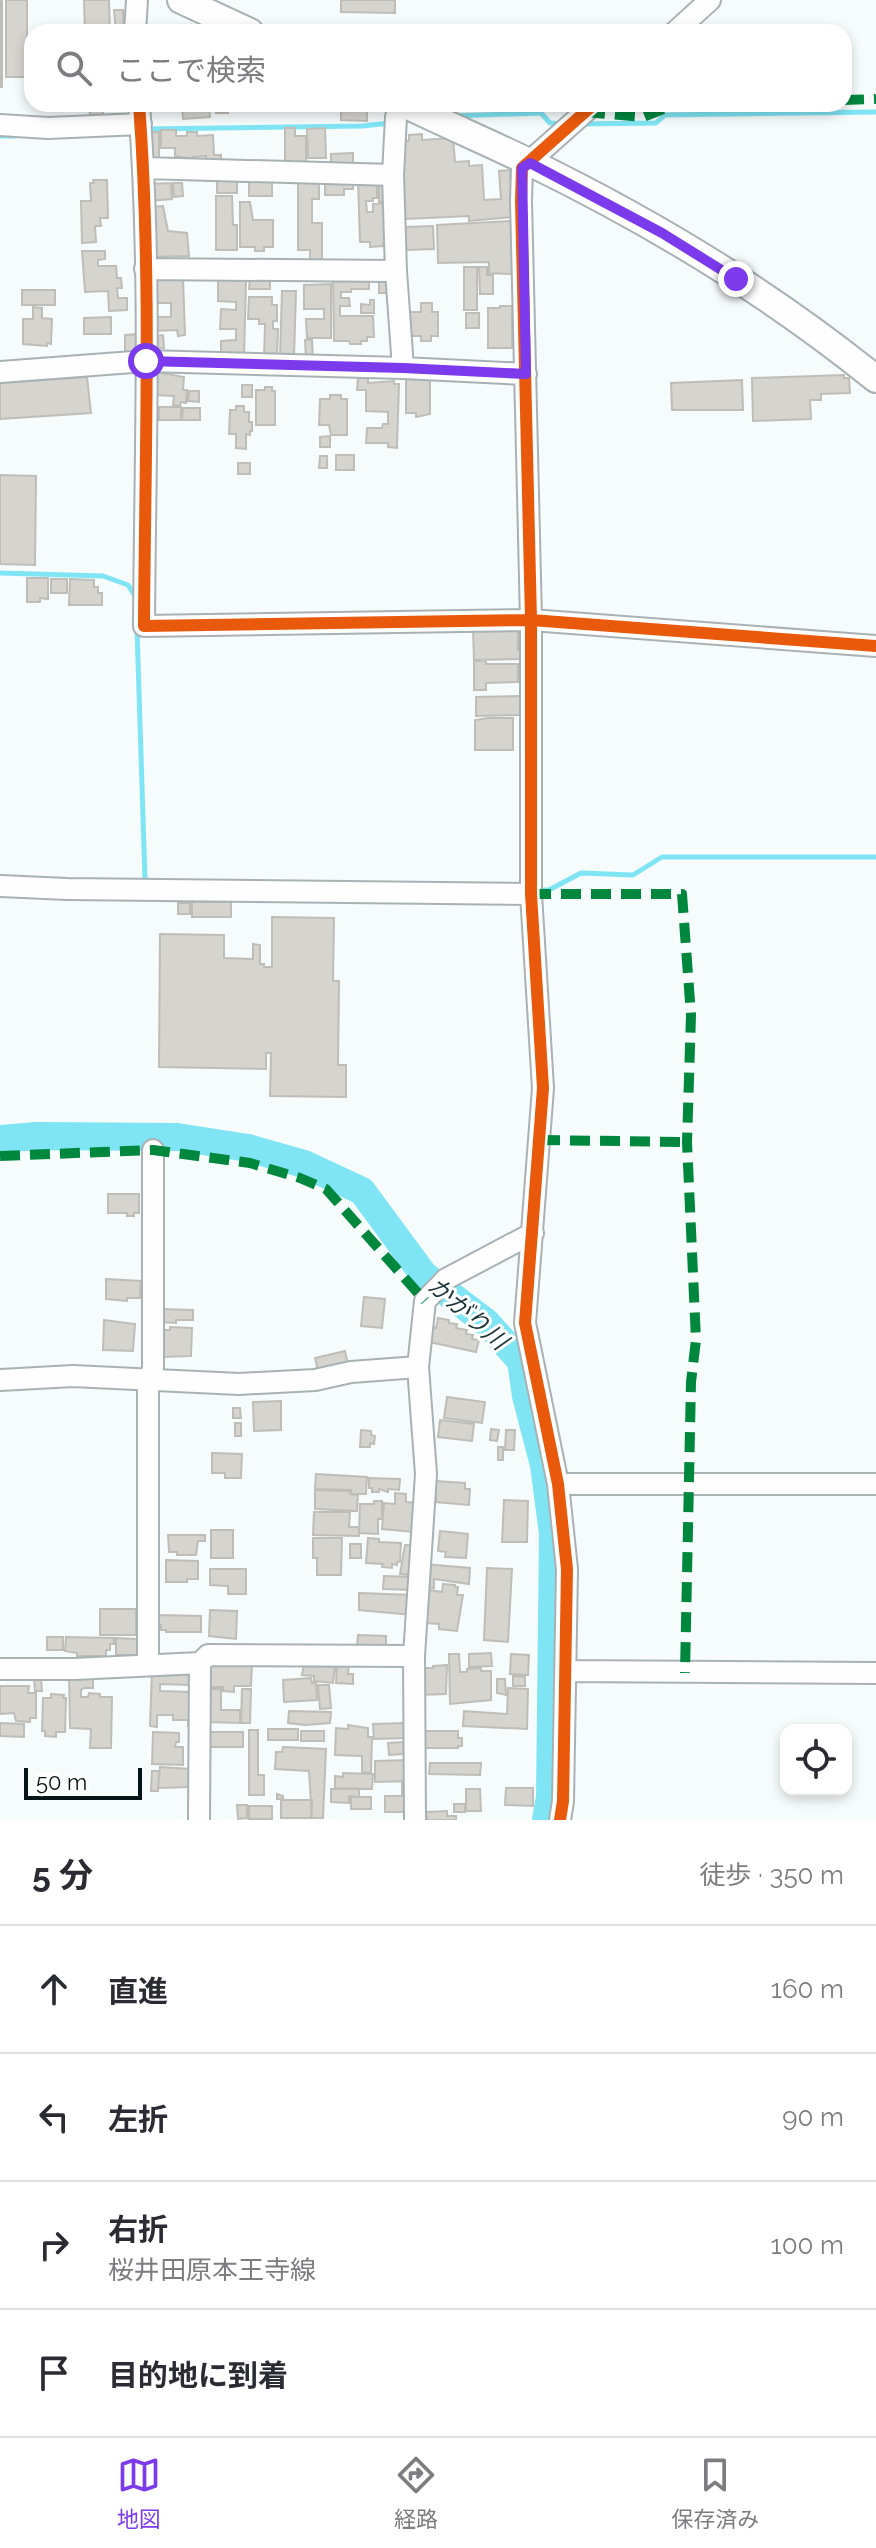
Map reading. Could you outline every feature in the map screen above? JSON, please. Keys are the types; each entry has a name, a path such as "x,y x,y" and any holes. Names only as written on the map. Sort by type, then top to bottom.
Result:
{"main road":[{"path":"181,0 233,24"},
{"path":"400,114 530,163 662,233 724,271 876,379"}],"street":[{"path":"136,24 137,0"},
{"path":"684,24 710,0"},
{"path":"560,1820 563,1801 567,1569 558,1484 525,1323 543,1088 531,894 531,620 521,201 522,168 585,112"},
{"path":"0,125 48,128 140,114 144,168 146,361 144,626 531,620 876,646"},
{"path":"400,114 393,175 403,368"},
{"path":"144,168 393,175"},
{"path":"145,269 396,271"},
{"path":"0,372 146,361 526,374"},
{"path":"0,886 531,894"},
{"path":"148,1665 148,1381 153,1369 153,1150"},
{"path":"415,1820 414,1656 426,1474 418,1367 425,1301 446,1279 533,1233"},
{"path":"0,1380 73,1376 239,1384 315,1380 351,1372 418,1367"},
{"path":"558,1484 876,1484"},
{"path":"0,1669 200,1663 208,1655 414,1656"},
{"path":"199,1820 200,1663"},
{"path":"565,1671 876,1673"}],"building":[{"path":"2,0 2,87 0,87"},
{"path":"6,0 27,0 24,77 6,77"},
{"path":"84,0 109,0 110,24 85,24"},
{"path":"341,0 395,0 395,13 341,12"},
{"path":"114,10 123,10 124,24 115,24"},
{"path":"90,112 103,112 103,116 90,116"},
{"path":"183,112 210,112 210,117 183,119"},
{"path":"341,112 367,112 367,121 341,120"},
{"path":"285,128 295,128 295,136 306,136 306,163 287,163 285,160"},
{"path":"325,128 326,158 308,158 307,129"},
{"path":"161,130 176,130 176,136 187,136 187,132 197,132 197,136 213,135 214,155 221,155 221,166 206,166 206,156 193,159 175,156 175,148 161,148"},
{"path":"147,132 159,132 159,164 147,164"},
{"path":"422,134 422,140 453,138 455,162 469,161 469,166 482,165 484,200 501,199 499,171 510,170 513,217 469,221 469,216 405,219 401,141 409,141 409,135"},
{"path":"353,153 353,167 331,167 331,154"},
{"path":"237,179 237,193 217,193 217,180"},
{"path":"377,179 377,198 366,201 367,212 373,212 373,204 388,203 391,243 370,247 370,242 360,242 358,180"},
{"path":"93,180 107,180 108,218 100,218 101,226 95,226 96,242 82,243 81,201 91,201 90,183 94,183"},
{"path":"325,180 353,180 353,189 344,189 344,195 325,195"},
{"path":"298,181 319,181 319,199 312,199 312,223 322,223 322,265 310,265 310,250 298,250"},
{"path":"379,181 387,183 387,201 379,202"},
{"path":"249,182 272,182 272,196 249,196"},
{"path":"171,183 172,199 149,201 148,184"},
{"path":"173,183 182,183 183,196 174,197"},
{"path":"216,196 232,196 237,250 216,250"},
{"path":"240,202 250,202 253,220 273,220 273,247 255,251 255,247 240,247"},
{"path":"163,206 168,231 187,233 189,256 152,257 149,207"},
{"path":"511,221 512,274 489,273 489,262 438,263 437,225"},
{"path":"433,226 434,249 406,250 405,227"},
{"path":"82,251 105,251 105,259 98,260 98,266 116,266 122,288 117,288 118,298 127,298 127,310 109,311 108,291 85,292"},
{"path":"464,267 477,267 477,310 464,310"},
{"path":"479,267 487,267 487,275 493,275 493,294 480,294"},
{"path":"369,275 369,289 341,292 341,298 349,298 350,306 340,306 340,316 373,316 374,337 367,337 367,341 361,341 361,344 334,341 333,276"},
{"path":"379,275 394,275 394,290 379,293"},
{"path":"183,278 185,335 178,336 177,330 155,331 155,317 171,317 171,303 153,303 153,280"},
{"path":"250,278 270,278 270,289 249,289"},
{"path":"218,279 246,280 244,357 221,356 221,341 236,340 236,329 220,329 221,309 236,310 236,302 218,301"},
{"path":"331,284 331,338 307,338 306,319 324,319 324,309 304,309 304,285"},
{"path":"22,290 55,290 55,305 22,305"},
{"path":"282,291 296,291 294,357 280,357"},
{"path":"249,297 272,297 272,305 277,305 277,321 273,321 273,329 278,329 277,358 264,358 265,324 259,324 259,319 248,319"},
{"path":"370,300 374,300 374,313 361,313 361,304 370,305"},
{"path":"421,303 432,303 432,312 438,312 438,336 431,336 431,341 421,341 421,336 410,336 410,312 421,312"},
{"path":"512,306 512,348 488,348 488,308"},
{"path":"33,307 42,308 42,318 52,319 51,344 47,343 47,346 23,344 23,319 33,319"},
{"path":"466,313 479,313 479,328 466,328"},
{"path":"111,317 111,334 84,334 84,318"},
{"path":"140,334 140,351 125,352 125,335"},
{"path":"163,335 164,348 156,349 155,336"},
{"path":"305,340 312,340 313,359 306,359"},
{"path":"156,372 184,377 186,403 173,405 174,396 155,395"},
{"path":"844,375 844,378 849,378 850,393 821,394 821,400 810,400 811,419 753,421 752,378"},
{"path":"358,376 368,376 368,383 394,381 394,384 399,384 397,448 388,447 388,443 366,443 367,428 382,428 383,424 388,424 388,412 366,411 366,390 357,390"},
{"path":"87,377 91,413 0,419 0,383"},
{"path":"406,379 430,379 430,414 416,417 416,413 406,413"},
{"path":"742,380 743,410 672,410 671,383"},
{"path":"242,385 252,385 252,397 242,397"},
{"path":"265,387 272,387 275,391 275,425 256,425 256,390 265,390"},
{"path":"189,391 199,391 199,402 188,401"},
{"path":"330,395 341,395 341,399 347,399 347,435 331,435 329,425 319,425 320,399 330,399"},
{"path":"236,406 244,406 244,412 249,412 249,422 252,422 250,435 246,434 246,449 236,448 236,434 229,434 230,410 236,410"},
{"path":"159,407 181,407 181,420 159,420"},
{"path":"183,408 200,408 200,420 182,420"},
{"path":"330,436 330,447 320,447 320,437"},
{"path":"336,455 354,455 354,470 336,470"},
{"path":"320,456 327,456 327,468 319,468"},
{"path":"238,463 250,463 250,474 238,474"},
{"path":"0,475 36,476 35,565 0,564"},
{"path":"27,578 48,578 48,599 27,602"},
{"path":"51,579 67,579 67,593 51,593"},
{"path":"70,579 94,580 94,587 102,593 102,605 69,605"},
{"path":"473,628 518,628 518,650 524,650 524,659 474,660"},
{"path":"474,661 518,664 518,682 486,683 486,690 474,690"},
{"path":"520,696 520,715 476,716 476,697"},
{"path":"513,718 513,750 475,750 475,720"},
{"path":"192,902 231,902 231,917 192,917"},
{"path":"178,903 190,903 190,914 178,914"},
{"path":"272,917 334,918 333,981 339,981 338,1065 346,1065 346,1097 270,1096 271,1053 266,1053 266,1069 159,1067 160,934 224,935 224,958 253,959 253,944 260,945 260,964 272,967"},
{"path":"108,1194 139,1194 139,1213 127,1216 127,1213 108,1213"},
{"path":"106,1279 141,1281 140,1298 127,1298 127,1301 106,1299"},
{"path":"364,1297 385,1299 382,1328 361,1326"},
{"path":"160,1309 193,1310 193,1320 159,1322"},
{"path":"438,1318 457,1324 456,1328 467,1330 466,1334 473,1335 472,1339 479,1340 476,1352 429,1342 432,1327 436,1328"},
{"path":"104,1320 135,1324 133,1351 103,1350"},
{"path":"170,1327 192,1328 191,1356 160,1357 161,1330 170,1330"},
{"path":"345,1351 348,1364 318,1371 315,1358"},
{"path":"447,1397 485,1402 482,1423 444,1418"},
{"path":"281,1401 281,1430 254,1431 253,1402"},
{"path":"233,1408 240,1408 241,1418 233,1418"},
{"path":"440,1420 474,1424 472,1441 438,1437"},
{"path":"235,1423 241,1423 241,1436 235,1436"},
{"path":"491,1429 499,1430 497,1441 490,1440"},
{"path":"361,1430 371,1431 371,1435 375,1436 374,1444 370,1443 370,1447 360,1447"},
{"path":"506,1430 515,1430 514,1450 505,1450"},
{"path":"498,1447 503,1447 503,1460 498,1460"},
{"path":"212,1453 242,1454 241,1478 225,1478 225,1473 212,1473"},
{"path":"316,1474 367,1477 366,1494 351,1494 351,1490 315,1489"},
{"path":"369,1478 400,1479 399,1490 388,1489 388,1492 379,1489 379,1492 372,1492"},
{"path":"435,1481 465,1483 465,1489 470,1489 469,1505 436,1502"},
{"path":"315,1490 350,1491 350,1494 358,1495 357,1511 315,1509"},
{"path":"395,1493 406,1494 406,1502 419,1503 414,1532 382,1529 384,1503 395,1504"},
{"path":"504,1500 528,1501 527,1542 502,1542"},
{"path":"374,1501 382,1501 378,1534 359,1533 360,1504 374,1504"},
{"path":"314,1512 350,1512 349,1527 359,1527 359,1536 313,1535"},
{"path":"211,1530 233,1530 233,1558 211,1558"},
{"path":"440,1531 468,1534 466,1558 445,1557 446,1552 438,1551"},
{"path":"168,1535 205,1535 205,1541 198,1541 196,1555 177,1555 177,1552 169,1552"},
{"path":"313,1538 342,1538 341,1575 317,1575"},
{"path":"368,1538 401,1543 400,1562 392,1564 392,1568 366,1563"},
{"path":"350,1544 361,1544 361,1558 350,1558"},
{"path":"405,1545 416,1545 414,1575 400,1574"},
{"path":"166,1560 198,1561 198,1579 166,1582"},
{"path":"424,1564 470,1568 469,1584 434,1579 434,1588 422,1586"},
{"path":"487,1568 512,1569 508,1642 484,1640"},
{"path":"210,1569 246,1569 246,1594 228,1594 228,1586 210,1585"},
{"path":"384,1576 414,1577 413,1590 383,1589"},
{"path":"443,1584 455,1585 458,1587 457,1595 463,1595 457,1631 439,1629 439,1624 425,1623 424,1589 442,1592"},
{"path":"359,1593 413,1595 412,1615 359,1610"},
{"path":"100,1609 136,1609 136,1635 100,1635"},
{"path":"210,1610 237,1611 236,1639 209,1636"},
{"path":"158,1615 201,1616 201,1632 166,1632 158,1625"},
{"path":"358,1635 386,1636 386,1647 357,1646"},
{"path":"47,1637 63,1637 63,1650 47,1650"},
{"path":"66,1637 114,1638 114,1644 106,1650 106,1656 77,1656 77,1653 65,1651"},
{"path":"116,1638 137,1639 137,1655 116,1655"},
{"path":"491,1653 492,1666 469,1667 469,1654"},
{"path":"449,1654 459,1654 460,1672 481,1668 481,1671 491,1671 491,1700 450,1704"},
{"path":"511,1654 529,1655 528,1675 510,1674"},
{"path":"252,1664 251,1686 234,1686 234,1692 223,1691 223,1687 208,1687 208,1665"},
{"path":"304,1664 335,1667 333,1683 314,1681 314,1676 302,1675"},
{"path":"337,1664 349,1664 348,1674 353,1674 353,1684 336,1683"},
{"path":"447,1665 446,1694 417,1695 417,1672"},
{"path":"152,1671 190,1671 189,1685 160,1684 160,1691 192,1692 199,1727 188,1726 188,1720 173,1720 173,1715 157,1715 157,1727 150,1726"},
{"path":"69,1675 93,1675 93,1688 81,1690 81,1697 88,1697 89,1693 112,1697 111,1748 90,1748 91,1729 70,1728"},
{"path":"513,1676 525,1677 525,1686 513,1686"},
{"path":"311,1678 312,1683 316,1683 317,1700 284,1702 283,1680"},
{"path":"34,1679 41,1679 42,1691 35,1691"},
{"path":"497,1679 505,1679 506,1695 497,1693"},
{"path":"318,1685 329,1685 331,1708 320,1709"},
{"path":"0,1686 29,1686 28,1693 36,1693 36,1718 30,1718 30,1722 16,1721 14,1713 0,1714"},
{"path":"508,1688 528,1689 527,1729 463,1726 464,1711 507,1714"},
{"path":"207,1689 221,1689 221,1710 240,1710 240,1723 207,1722"},
{"path":"242,1689 251,1689 250,1723 241,1723"},
{"path":"51,1694 66,1698 65,1732 56,1732 56,1737 45,1736 45,1731 42,1731 43,1698 51,1698"},
{"path":"289,1711 331,1712 330,1723 288,1723"},
{"path":"0,1723 24,1724 24,1737 0,1736"},
{"path":"405,1723 408,1738 374,1739 373,1724"},
{"path":"348,1725 368,1728 368,1737 372,1737 371,1773 362,1772 362,1756 335,1755 336,1728 348,1729"},
{"path":"268,1729 298,1729 298,1740 268,1740"},
{"path":"249,1730 258,1730 258,1775 264,1775 264,1795 249,1795"},
{"path":"301,1731 324,1731 324,1741 301,1741"},
{"path":"422,1731 458,1731 462,1746 422,1748"},
{"path":"153,1732 179,1733 179,1742 175,1747 183,1747 183,1765 152,1764"},
{"path":"208,1732 243,1732 243,1747 208,1747"},
{"path":"403,1742 404,1754 389,1755 388,1743"},
{"path":"283,1747 326,1749 323,1818 312,1818 309,1771 275,1769 276,1752 282,1752"},
{"path":"409,1760 409,1781 375,1782 375,1761"},
{"path":"430,1763 481,1763 480,1775 429,1774"},
{"path":"160,1767 191,1769 190,1787 158,1788"},
{"path":"152,1771 159,1771 158,1791 151,1791"},
{"path":"343,1773 373,1774 372,1789 335,1788 335,1776 343,1777"},
{"path":"402,1782 412,1782 413,1812 385,1812 385,1796 402,1796"},
{"path":"506,1788 533,1788 533,1806 505,1805"},
{"path":"331,1789 359,1789 359,1797 349,1796 349,1803 331,1802"},
{"path":"466,1789 480,1789 481,1811 466,1811"},
{"path":"277,1794 283,1796 283,1800 312,1800 311,1818 281,1818 281,1799 277,1799"},
{"path":"351,1797 371,1797 371,1809 351,1809"},
{"path":"454,1804 465,1804 465,1812 454,1812"},
{"path":"237,1805 247,1805 247,1818 238,1819"},
{"path":"249,1806 272,1806 272,1819 249,1819"},
{"path":"447,1811 447,1816 456,1816 456,1820 427,1820 424,1817 427,1812"}],"waterway":[{"path":"580,124 656,123 665,115 876,112"},
{"path":"453,116 541,113 550,123 562,124"},
{"path":"145,129 391,123"},
{"path":"0,136 15,136"},
{"path":"0,573 103,576 128,585 137,599"},
{"path":"137,629 145,880 148,880"},
{"path":"534,890 549,890 581,873 633,875 662,857 876,857"},
{"name":"かがり川","path":"0,1139 36,1136 177,1137 248,1148 304,1164 362,1191 424,1275 487,1323 521,1361 526,1396 544,1465 553,1534 550,1797 546,1820"}],"marked path":[{"path":"852,100 876,99"},
{"path":"585,112 643,117 656,112"},
{"path":"531,894 682,894 691,1015 687,1142 696,1340 691,1382 685,1673"},
{"path":"540,1140 687,1142"},
{"path":"0,1156 153,1150 250,1163 300,1178 326,1189 425,1301"}],"cycle path":[{"path":"139,112 147,300 144,626 531,620 876,646"},
{"path":"560,1820 563,1801 567,1569 558,1484 525,1323 543,1088 531,894 531,620 521,201 522,168 585,112"}],"route":[{"path":"146,361 526,374 521,201 522,168 530,163 662,233 736,279"}]}
